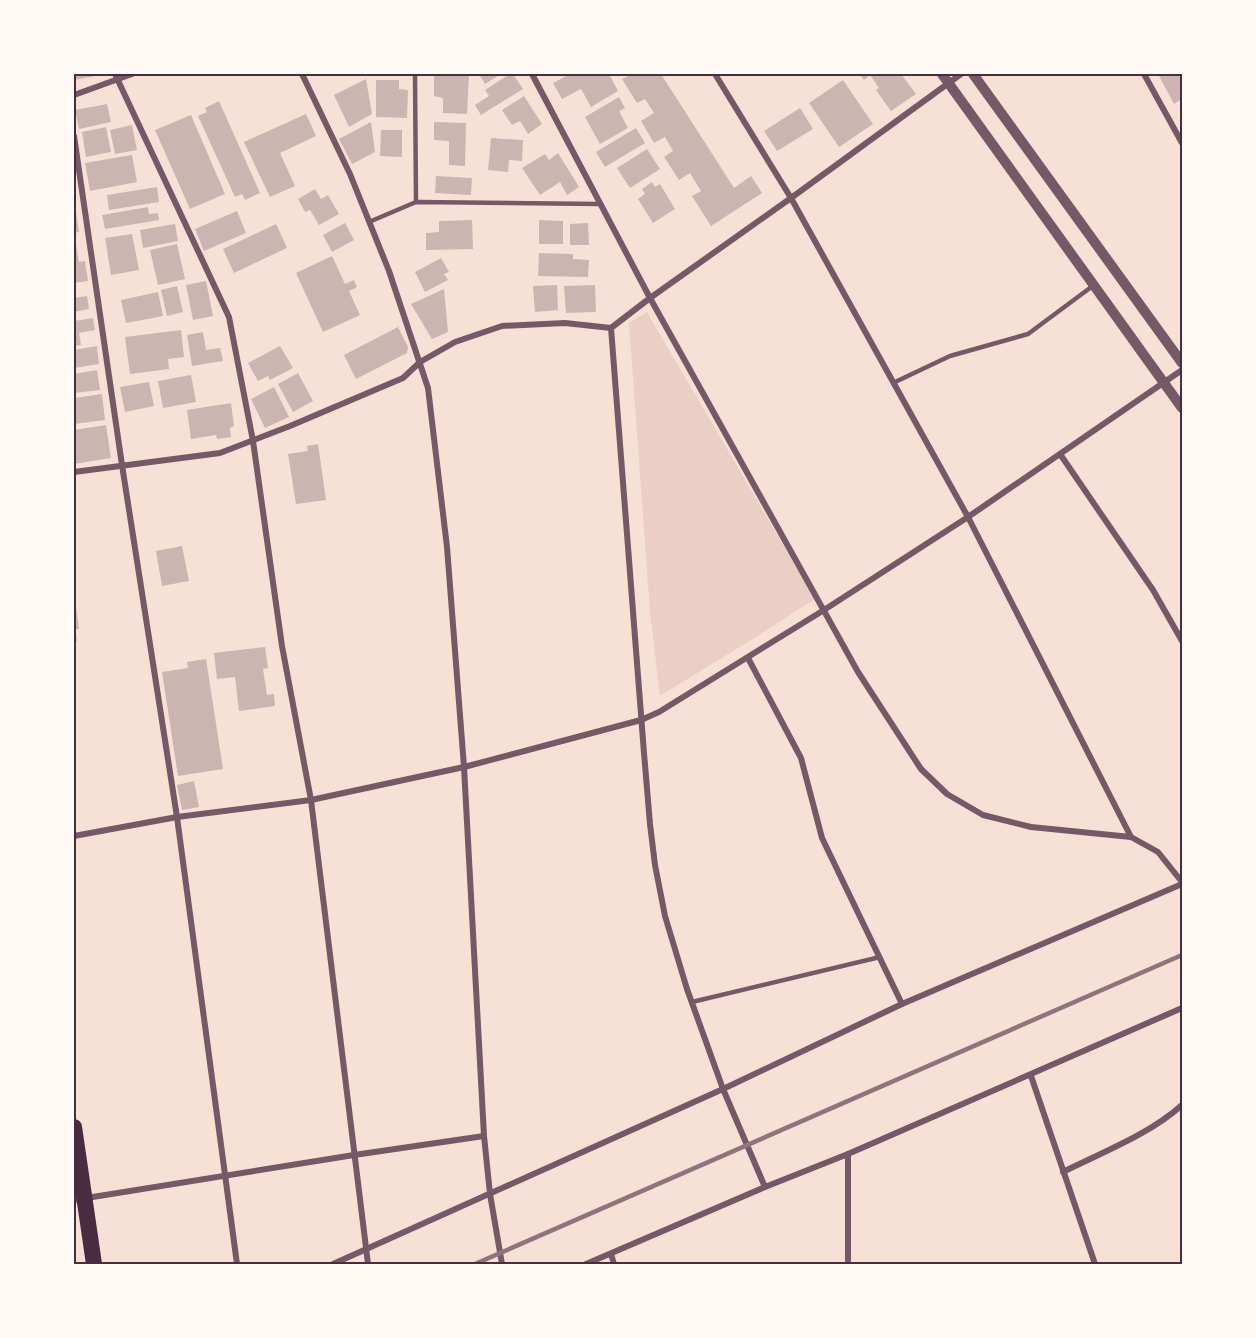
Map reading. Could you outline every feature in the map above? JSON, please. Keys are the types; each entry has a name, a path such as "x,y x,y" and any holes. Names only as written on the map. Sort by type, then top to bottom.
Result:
{"highway":[{"path":"74,1127 79,1199 94,1264"}],"street":[{"path":"74,95 116,76 132,74"},
{"path":"302,74 350,174 389,270 428,388 447,547 464,767 484,1136 490,1194 502,1264"},
{"path":"333,1264 723,1089 902,1004 1182,883 1158,852 1131,837 1031,826 983,815 947,794 921,769 858,672 650,298 532,74"},
{"path":"715,74 791,198 968,517 1131,837"},
{"path":"74,472 220,453 403,378 420,362 455,342 501,326 565,323 611,328 791,198 945,78 961,74"},
{"path":"973,74 1182,363"},
{"path":"1144,74 1182,143"},
{"path":"116,76 229,317 253,441 282,646 311,800 368,1264"},
{"path":"945,78 1182,408"},
{"path":"74,136 177,817 237,1264"},
{"path":"611,328 641,720 655,865 666,916 692,1002 723,1089 765,1187"},
{"path":"74,836 177,817 311,800 464,767 641,720 659,712 748,658 968,517 1182,370"},
{"path":"1060,454 1153,590 1182,641"},
{"path":"748,658 801,758 822,838 902,1004"},
{"path":"586,1264 1031,1076 1182,1008"},
{"path":"1031,1076 1095,1264"},
{"path":"1063,1172 1171,1116 1182,1105"},
{"path":"79,1199 484,1136"},
{"path":"848,1154 849,1264"},
{"path":"611,1254 614,1264"}],"lane":[{"path":"415,74 416,202"},
{"path":"369,222 416,202 600,204"},
{"path":"893,382 950,356 1028,334 1094,285"},
{"path":"692,1002 879,957"}],"shaded area":[{"path":"647,312 815,599 660,696 650,613 629,323"}],"building":[{"path":"74,74 101,74 101,75 74,80"},
{"path":"434,74 469,74 467,114 443,113 443,98 434,96"},
{"path":"479,74 501,74 485,84"},
{"path":"513,74 523,89 481,115 475,105 489,96 485,90"},
{"path":"570,74 609,74 618,91 591,107 581,89 562,99 553,83"},
{"path":"632,74 661,74 734,188 751,176 762,193 711,226 692,196 701,191 690,173 679,180 664,157 673,151 665,137 654,143 641,121 654,113 645,99 637,103 622,79"},
{"path":"859,74 901,74 916,94 891,111 876,90 879,88 870,75 864,80"},
{"path":"1158,74 1182,74 1182,99 1174,104"},
{"path":"366,79 372,114 349,127 334,95"},
{"path":"376,80 399,80 399,89 408,90 407,118 376,117"},
{"path":"843,80 873,124 839,147 809,103"},
{"path":"524,96 542,124 528,134 520,121 512,125 502,110"},
{"path":"619,97 625,108 619,111 628,128 600,144 585,117"},
{"path":"219,101 260,193 245,200 242,194 235,197 198,116 207,112 205,108"},
{"path":"107,104 111,122 79,129 75,110"},
{"path":"800,108 813,129 777,151 764,131"},
{"path":"306,114 316,136 280,153 295,186 270,197 244,142"},
{"path":"191,115 225,194 190,209 155,130"},
{"path":"371,122 375,152 352,164 339,139"},
{"path":"434,122 466,123 465,166 449,165 449,141 434,140"},
{"path":"132,125 137,150 115,154 110,130"},
{"path":"106,127 111,152 86,157 82,132"},
{"path":"636,128 645,143 605,167 596,152"},
{"path":"381,130 402,130 402,157 380,156"},
{"path":"491,138 523,140 522,161 509,160 508,172 488,170"},
{"path":"647,149 660,169 630,188 617,168"},
{"path":"558,153 579,187 567,195 560,182 540,195 522,168 545,154 549,160"},
{"path":"132,155 137,182 90,191 85,163"},
{"path":"436,176 472,178 471,195 435,193"},
{"path":"652,182 655,187 660,184 675,209 653,223 638,199 645,194 642,189"},
{"path":"157,187 159,202 109,210 107,195"},
{"path":"315,189 321,199 328,195 339,214 319,225 310,210 305,212 298,199"},
{"path":"74,205 79,232 74,233"},
{"path":"148,207 149,214 158,213 159,220 105,229 102,215"},
{"path":"237,211 246,233 204,251 195,229"},
{"path":"472,220 473,249 426,250 426,233 439,232 439,221"},
{"path":"539,220 563,221 563,244 539,244"},
{"path":"345,223 354,240 332,252 323,235"},
{"path":"588,223 589,245 570,245 570,224"},
{"path":"175,224 178,241 143,248 140,230"},
{"path":"276,224 287,248 234,273 223,249"},
{"path":"132,234 139,270 111,275 105,238"},
{"path":"74,238 79,262 85,261 88,281 74,283"},
{"path":"177,244 185,279 158,285 150,250"},
{"path":"539,253 573,254 573,259 589,260 588,277 538,276"},
{"path":"332,256 345,284 354,280 357,287 349,291 360,315 323,332 296,273"},
{"path":"441,258 449,272 444,274 448,280 425,292 415,272"},
{"path":"206,281 213,316 193,320 186,285"},
{"path":"557,285 558,310 535,312 533,286"},
{"path":"595,285 596,312 566,313 564,286"},
{"path":"177,286 183,312 167,316 161,290"},
{"path":"444,289 448,332 432,339 411,304"},
{"path":"158,292 163,316 126,323 121,300"},
{"path":"87,296 89,309 74,312 74,298"},
{"path":"93,318 95,330 79,333 81,345 74,346 74,321"},
{"path":"398,327 408,347 407,353 356,379 344,355"},
{"path":"181,330 184,357 168,359 169,369 130,374 125,337"},
{"path":"203,332 206,350 220,348 223,361 192,366 187,335"},
{"path":"97,346 99,364 74,368 74,350"},
{"path":"280,346 293,368 270,380 268,376 258,381 248,363"},
{"path":"97,370 100,390 74,393 74,374"},
{"path":"298,373 313,401 293,412 278,384"},
{"path":"191,375 196,402 163,408 158,381"},
{"path":"149,382 154,406 125,412 120,387"},
{"path":"274,387 289,417 265,428 251,399"},
{"path":"102,394 105,420 74,424 74,398"},
{"path":"231,403 234,426 230,428 231,437 217,439 216,435 191,439 187,410"},
{"path":"106,425 111,458 74,464 74,430"},
{"path":"318,444 326,500 296,504 288,454 308,451 307,446"},
{"path":"182,546 189,581 162,586 156,551"},
{"path":"74,607 76,607 79,629 75,629 77,641 74,642"},
{"path":"265,647 268,668 263,669 267,695 274,694 275,706 239,711 235,677 217,679 214,653"},
{"path":"206,659 223,769 178,776 162,672 188,668 187,662"},
{"path":"194,781 199,807 182,810 177,785"}],"railway":[{"path":"475,1264 1182,955"}]}
